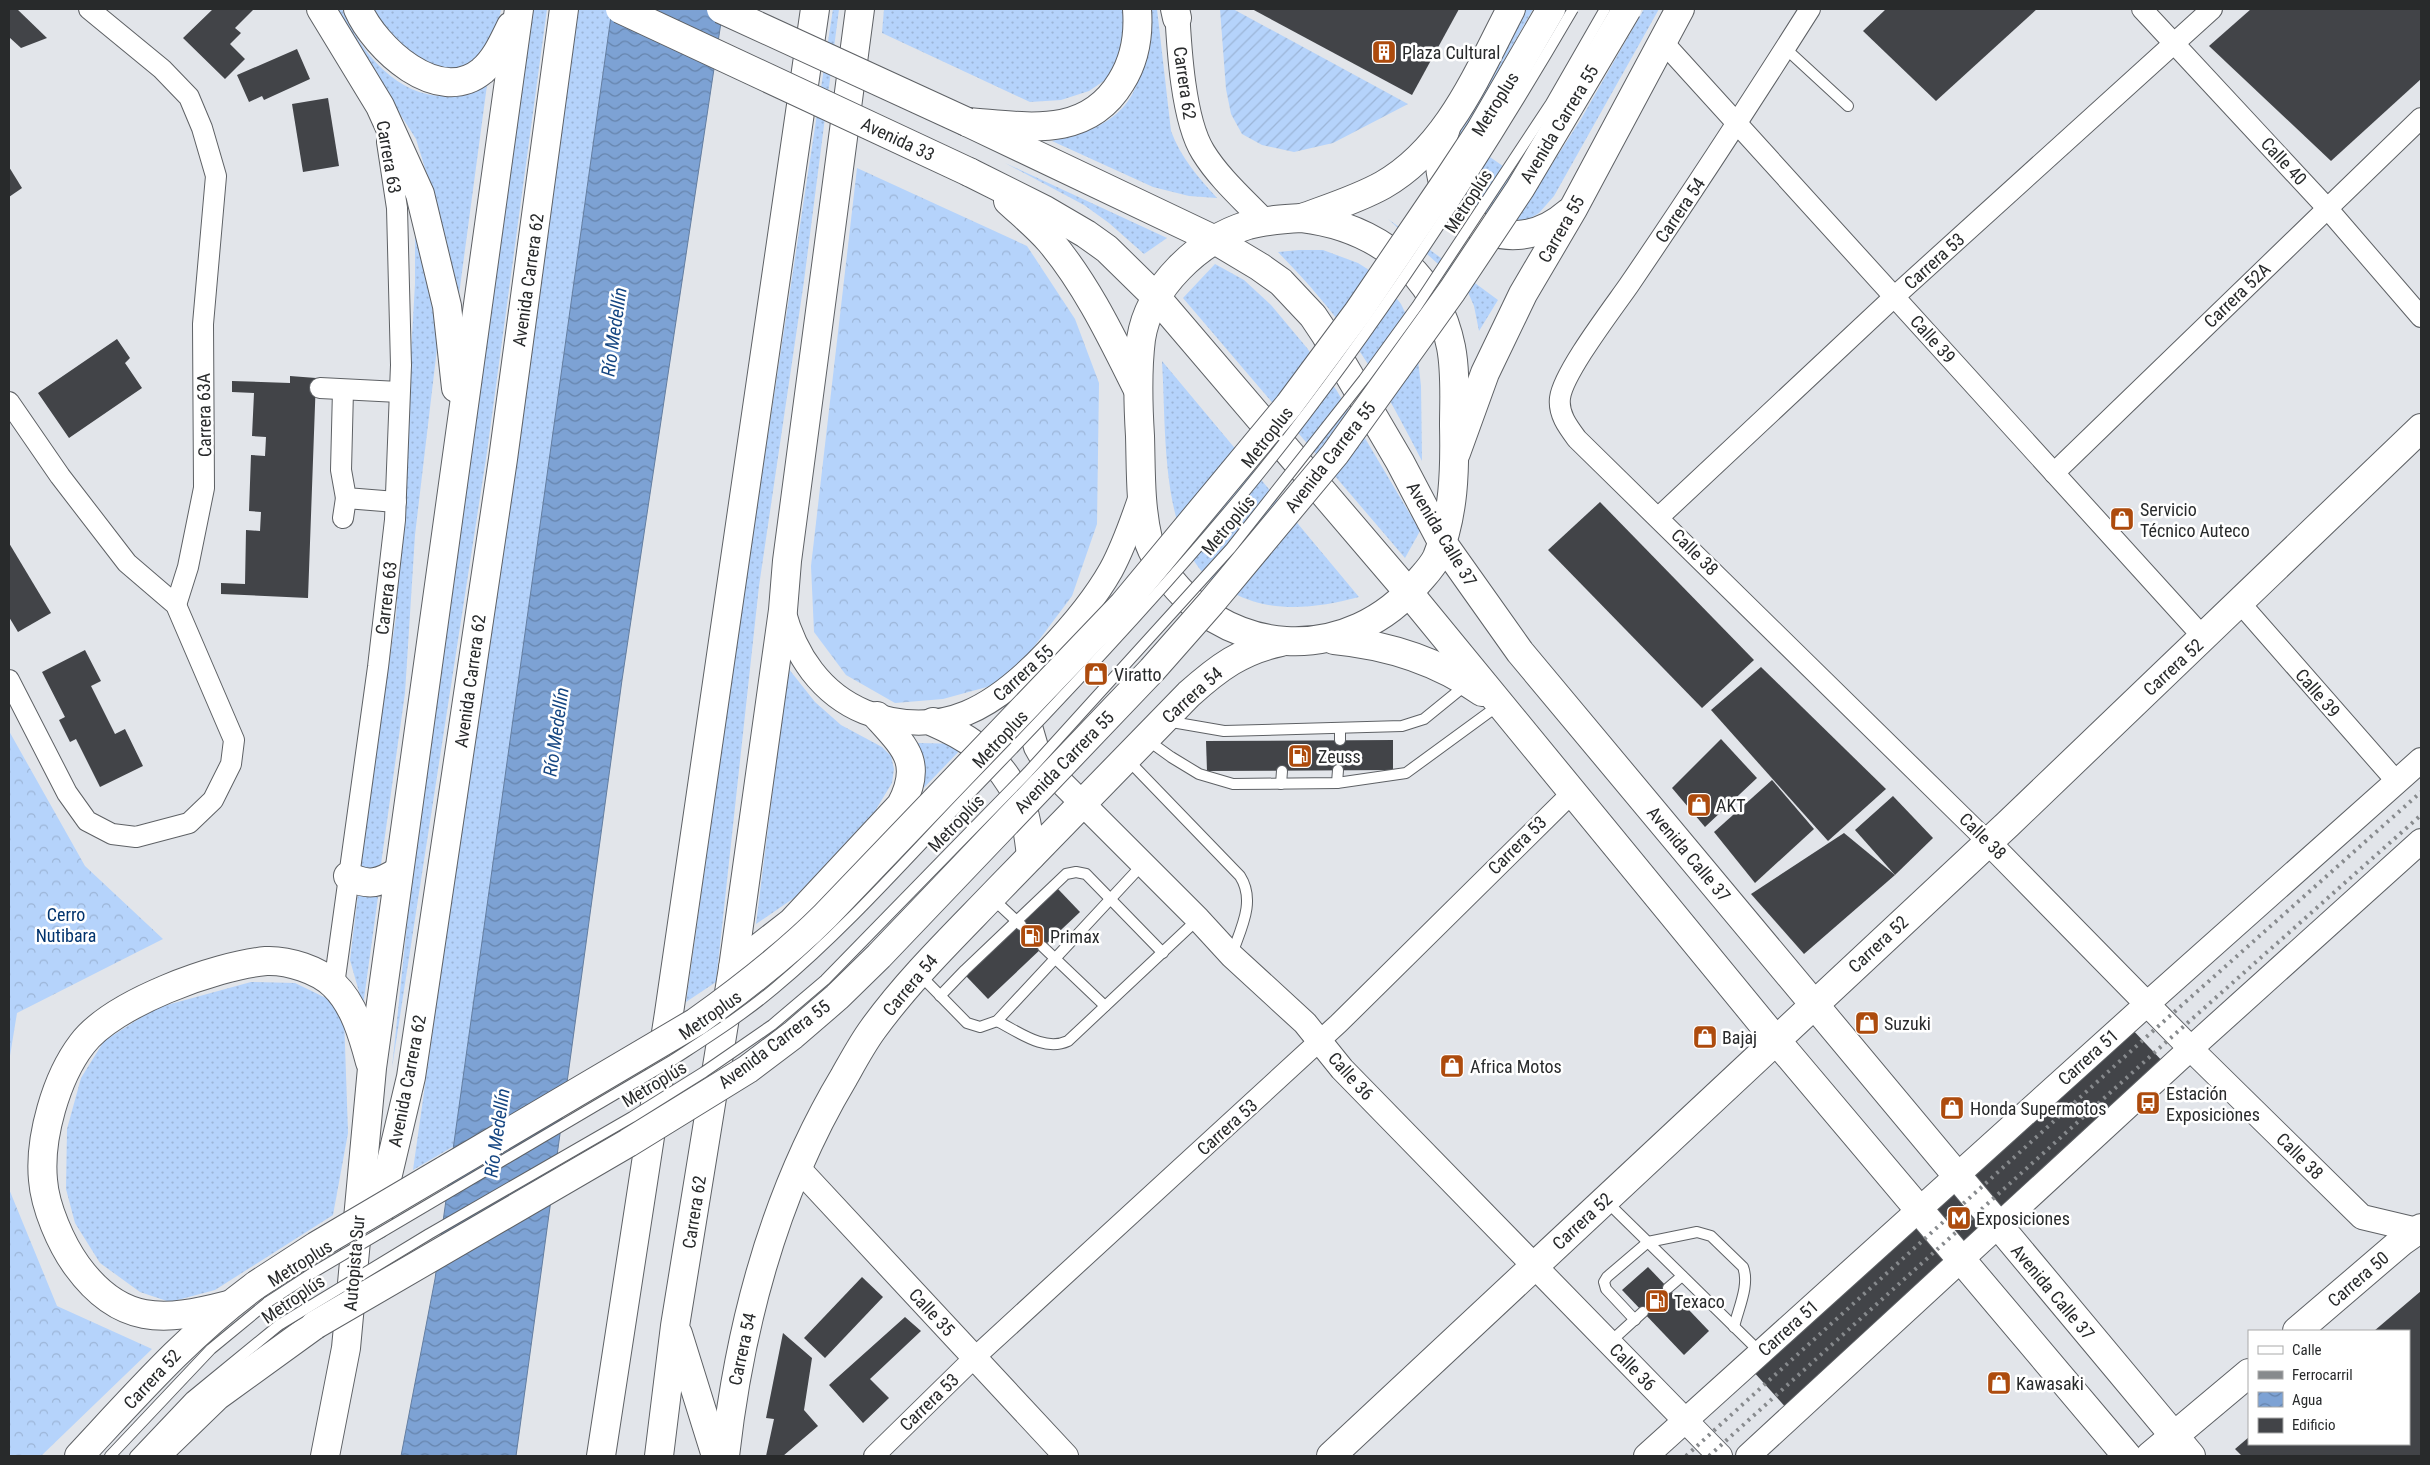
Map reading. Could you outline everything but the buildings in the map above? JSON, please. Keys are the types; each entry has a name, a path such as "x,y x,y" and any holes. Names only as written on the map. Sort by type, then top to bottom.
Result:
{"main road":[{"path":"321,9 380,106 420,194 446,306 461,426"},
{"path":"358,9 363,21 400,62 421,75 438,81 462,81 481,72 495,57 519,10"},
{"name":"Avenida Carrera 62","path":"346,1348 411,1077 503,459 564,9"},
{"name":"Avenida 33","path":"620,9 969,172 1045,210 1086,234 1107,249 1157,298"},
{"path":"721,9 967,122 1214,240"},
{"path":"601,1456 669,1013 815,9"},
{"path":"733,968 783,610 788,552 860,9"},
{"path":"967,122 1038,127 1066,124 1086,117 1100,108 1112,97 1132,59 1138,37 1137,9"},
{"path":"1511,9 1447,125 1440,146 1439,168 1442,182 1456,208 1472,223 1492,233 1514,236 1536,233 1556,224 1573,209"},
{"path":"372,1068 350,1006 334,985 315,972 294,964 268,961 232,967 175,986 129,1006 102,1024 82,1044 66,1072 52,1105 45,1137 43,1181 54,1222 70,1256 91,1285 115,1304 139,1314 166,1318 193,1314 228,1306 262,1293 316,1246 696,1022 789,952 826,916 1123,605 1289,405 1358,312 1449,178 1480,131 1552,9"},
{"name":"Avenida Carrera 55","path":"164,1450 217,1396 255,1366 315,1325 628,1143 748,1068 793,1035 837,997 879,956 1152,670 1211,603 1335,454 1452,291 1520,189 1627,9"},
{"name":"Carrera 55","path":"1455,455 1485,373 1523,294 1573,209 1680,9"},
{"name":"Avenida Carrera 62","path":"372,1068 519,10"},
{"path":"1302,218 1364,195 1385,184 1412,163 1447,125"},
{"path":"969,172 1023,215 1060,254 1102,318 1138,389"},
{"path":"1322,639 1361,627 1390,610 1409,593 1436,561 1452,500 1455,455 1454,369 1451,347 1444,323 1429,292 1414,272 1377,242 1337,224 1302,218 1264,221 1214,240 1192,256 1168,282 1157,298 1142,338 1138,389 1142,492 1148,540 1167,575 1183,595 1204,612 1224,624 1254,636 1284,641 1322,639 1378,646 1406,654 1474,680"},
{"name":"Avenida Calle 37","path":"1214,240 1260,267 1281,282 1313,316 1383,432 1442,542 1520,652 2183,1446"},
{"path":"1157,298 1409,593 1474,680 1499,704 1574,791 1775,1039 2127,1456"},
{"name":"Carrera 52","path":"1331,1456 1775,1039 1988,842 2204,638 2421,428"},
{"name":"Carrera 54","path":"725,1456 730,1404 745,1326 765,1253 797,1167 830,1099 871,1031 918,972 1189,694 1221,668 1258,647 1284,641"},
{"path":"733,968 792,922 900,806 910,789 912,768 908,754 877,716"},
{"path":"933,722 961,734 993,759 1005,775 1021,801 1031,856"},
{"path":"348,876 372,884 379,883 399,871"},
{"name":"Carrera 62","path":"659,1456 676,1326 733,968"},
{"name":"Autopista Sur","path":"325,1456 346,1348 372,1068"},
{"name":"Carrera 50","path":"2298,1330 2401,1242 2421,1230"},
{"name":"Carrera 52","path":"79,1456 184,1344 228,1306"},
{"path":"676,1326 716,1456"},
{"path":"2150,1456 2183,1446 2248,1374"}],"street":[{"name":"Carrera 63A","path":"89,9 162,69 189,97 202,128 216,176 203,324 204,488 188,567 176,605"},
{"name":"Carrera 54","path":"1561,414 1559,399 1563,387 1573,370 1738,124 1810,9"},
{"name":"Calle 40","path":"2142,9 2327,208 2421,317"},
{"name":"Carrera 53","path":"1659,517 1894,296 2212,9"},
{"name":"Carrera 62","path":"1176,12 1188,114 1195,137 1214,169 1264,221"},
{"name":"Calle 39","path":"1662,40 2204,638"},
{"name":"Carrera 63","path":"334,985 378,667 396,502 400,392 398,208 392,160 380,106"},
{"name":"Carrera 52A","path":"2054,473 2421,118"},
{"name":"Carrera 63","path":"398,208 404,194 410,192 420,194"},
{"path":"320,388 400,392"},
{"path":"343,390 341,470 346,498 344,518"},
{"path":"9,402 60,476 127,563 176,605 234,740 232,764 213,800 189,823 136,837 112,834 87,821 67,793 9,680"},
{"name":"Calle 38","path":"1561,414 1577,439 1659,517 1988,842 2147,1004 2362,1217 2421,1230"},
{"name":"Carrera 55","path":"783,610 788,630 797,650 822,684 858,708 877,716 905,722 933,722 960,716 986,705 1025,675 1074,624 1111,570 1129,532 1142,492"},
{"path":"346,498 396,502"},
{"name":"Calle 39","path":"2240,603 2397,782"},
{"name":"Calle 36","path":"1025,675 1028,723 1036,747 1049,770 1066,790 1083,803 1232,956 1305,1023 1342,1069 1720,1456"},
{"name":"Carrera 51","path":"1646,1456 2147,1004 2421,760"},
{"name":"Carrera 53","path":"874,1456 974,1358 1320,1041 1574,791"},
{"path":"1748,1456 2191,1048 2421,841"},
{"name":"Calle 35","path":"797,1167 1066,1456"}],"lane":[{"name":"Metroplus","path":"262,1293 314,1272 673,1060 730,1022 774,989 821,948 1006,756 1112,642 1171,578 1244,492 1348,356 1414,262 1573,9"},
{"name":"Metroplús","path":"135,1456 191,1397 279,1325 394,1254 632,1117 704,1072 772,1025 825,980 1028,772 1237,541 1364,379 1418,306 1551,103 1605,9"},
{"path":"1785,48 1848,106"},
{"path":"1154,729 1224,731 1402,726 1424,719 1474,680"},
{"path":"1154,729 1171,758 1199,774 1233,784 1337,783 1406,773 1499,704"},
{"path":"1340,728 1340,740"},
{"path":"1284,730 1284,741"},
{"path":"1126,758 1240,876 1247,888 1248,903 1232,956"},
{"path":"1337,783 1338,770"},
{"path":"1281,784 1282,771"},
{"path":"918,972 967,1024 980,1027 998,1021 1143,864"},
{"path":"940,996 964,970 1019,923 1066,874 1076,872 1086,874 1163,953"},
{"path":"991,897 1019,923"},
{"path":"998,1021 1044,1044 1058,1046 1068,1041 1198,919"},
{"path":"1043,947 1105,1006"},
{"path":"1604,1200 1761,1353"},
{"path":"1634,1320 1606,1289 1604,1282 1648,1242 1704,1232 1711,1236 1743,1267 1746,1276 1734,1326"},
{"path":"1668,1288 1682,1276"},
{"name":"Metroplús","path":"110,1456 262,1293"},
{"path":"1609,1343 1643,1312"}],"green space":[{"path":"333,9 342,9 366,50 381,68 399,82 418,92 440,96 463,94 487,85 458,302 429,181 416,139"},
{"path":"367,9 501,9 496,36 486,53 449,75 419,67"},
{"path":"533,9 547,9 487,452 392,1068 411,886"},
{"path":"577,9 612,9 454,1146 413,1170"},
{"path":"833,9 839,9 804,281 759,586 716,982 686,1002 745,586"},
{"path":"884,9 1127,9 1124,41 1108,78 1089,91 1061,100 1030,102 882,33"},
{"path":"1144,9 1157,9 1171,131 1185,159 1217,198 1189,196 1153,187 1052,141 1096,127 1113,117 1125,105 1134,92 1139,77 1144,44"},
{"path":"1220,9 1233,9 1408,104 1333,143 1294,152 1262,145 1242,134 1231,114 1226,89"},
{"path":"1524,9 1533,9 1461,137 1536,189 1581,119 1644,9 1659,9 1554,196 1539,213 1522,223 1484,215 1466,199 1452,172 1456,134"},
{"path":"1005,163 1167,238 1144,254 1109,223 1084,205"},
{"path":"857,168 1027,246 1075,319 1099,383 1097,524 1072,596 1024,660 994,685 943,699 895,703 846,675 814,632 811,566"},
{"path":"415,215 438,340 415,535 405,693 381,864 376,869 361,869 359,861 396,617 415,284"},
{"path":"1388,219 1498,300 1479,331 1474,306 1467,290"},
{"path":"1323,250 1358,263 1380,277 1401,304 1415,333 1421,386 1422,461 1388,397 1349,335 1314,291 1278,252"},
{"path":"1215,264 1244,280 1271,305 1307,348 1337,391 1420,531 1405,558 1183,298"},
{"path":"1162,361 1359,597 1311,606 1295,607 1264,604 1248,600 1233,593 1214,582 1202,572 1187,547 1178,523 1172,497 1165,441"},
{"path":"788,668 815,702 841,725 882,747 891,756 894,769 892,783 875,811 794,898 756,924"},
{"name":"Cerro Nutibara","path":"9,731 85,866 163,939 17,1013 9,1062"},
{"path":"917,743 966,744 912,800 923,772 922,759"},
{"path":"358,894 378,897 363,1006 350,960"},
{"path":"251,982 295,983 328,999 344,1016 348,1133 333,1215 215,1290 170,1302 140,1292 100,1263 75,1223 66,1189 67,1129 81,1078 104,1041 156,1008"},
{"path":"9,1189 57,1306 152,1349 41,1456 9,1456"}],"water":[{"name":"Río Medellín","path":"612,9 723,9 622,680 516,1456 401,1456 435,1279"}],"railway":[{"path":"1686,1456 2153,1031 2421,792"},
{"path":"1709,1456 2165,1043 2421,815"}],"place":[{"name":"Plaza Cultural","path":"1384,52"},
{"name":"Servicio Técnico Auteco","path":"2122,519"},
{"name":"Viratto","path":"1096,674"},
{"name":"Zeuss","path":"1300,756"},
{"name":"AKT","path":"1699,805"},
{"name":"Primax","path":"1032,936"},
{"name":"Suzuki","path":"1867,1023"},
{"name":"Bajaj","path":"1705,1037"},
{"name":"Africa Motos","path":"1452,1066"},
{"name":"Estación Exposiciones","path":"2148,1103"},
{"name":"Honda Supermotos","path":"1952,1108"},
{"name":"Exposiciones","path":"1959,1218"},
{"name":"Texaco","path":"1657,1301"},
{"name":"Kawasaki","path":"1999,1383"}]}
